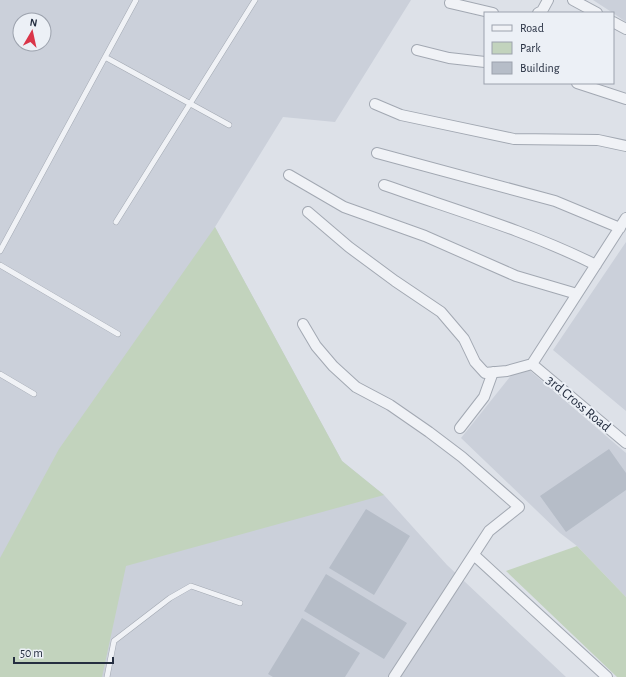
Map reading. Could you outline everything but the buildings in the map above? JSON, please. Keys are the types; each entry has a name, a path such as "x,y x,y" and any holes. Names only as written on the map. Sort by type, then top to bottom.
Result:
{"street":[{"path":"539,12 548,0"},
{"path":"573,0 594,12"},
{"path":"450,3 489,12"},
{"path":"614,23 626,29"},
{"path":"417,50 450,58 484,62"},
{"path":"579,84 626,99"},
{"path":"375,104 401,115 514,139 598,140 626,146"},
{"path":"377,153 555,201 620,228"},
{"path":"289,175 344,207 425,236 516,276 577,294"},
{"path":"384,185 455,208 561,248 596,265"},
{"path":"308,212 349,247 441,312 464,339 475,362 485,373 507,371 532,364 626,218"},
{"path":"303,324 316,346 333,366 356,387 390,405 462,456 519,507 489,531 394,677"},
{"name":"3rd Cross Road","path":"532,364 626,443"},
{"path":"460,428 484,397 493,372"},
{"path":"474,555 607,677"}],"lane":[{"path":"0,251 136,0"},
{"path":"116,222 255,0"},
{"path":"106,57 229,125"},
{"path":"0,265 118,334"},
{"path":"0,374 34,394"},
{"path":"107,677 114,641 170,598 191,586 240,603"}],"shaded area":[{"path":"0,0 411,0 335,122 283,117 215,227 342,461 384,495 447,565 566,677 0,677"},
{"path":"593,0 626,0 626,22 614,14 614,12 611,12"},
{"path":"626,242 626,411 553,350"},
{"path":"521,363 626,453 626,597 577,546 560,533 461,438"}],"green space":[{"path":"215,227 342,461 384,495 126,566 102,677 0,677 0,558 59,449"},
{"path":"577,546 626,597 626,677 617,677 506,571"}]}
